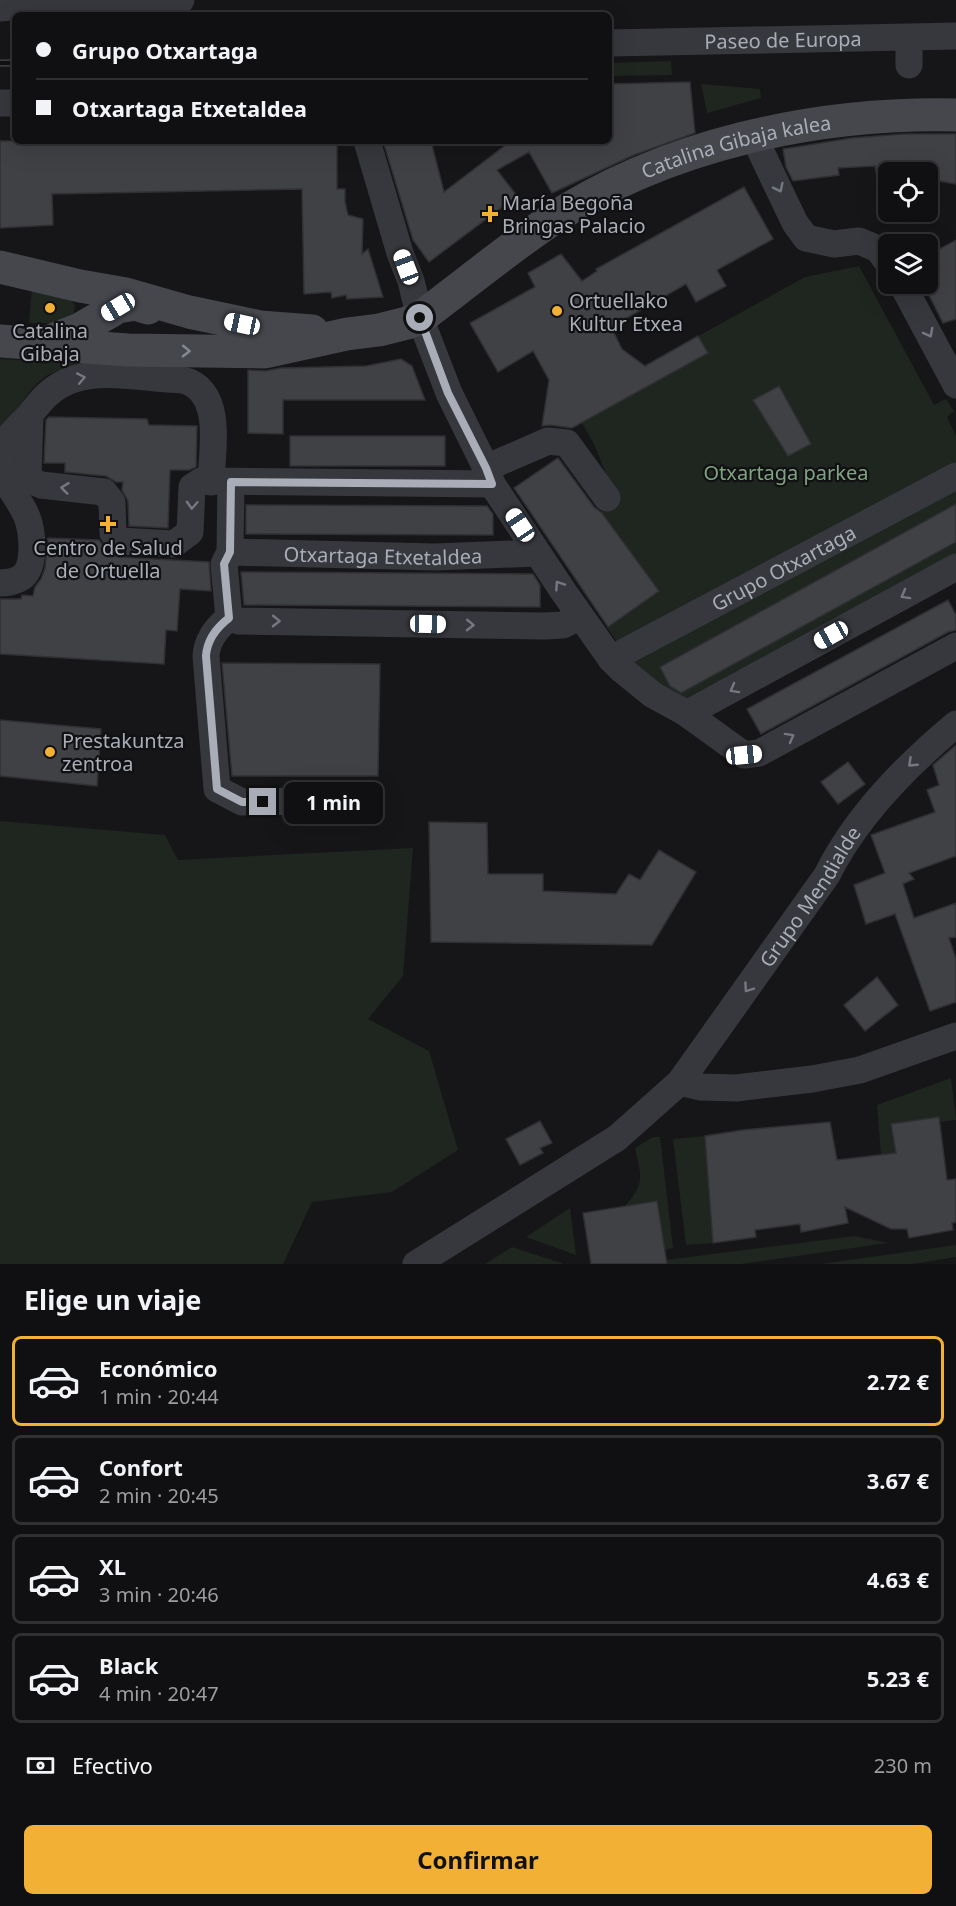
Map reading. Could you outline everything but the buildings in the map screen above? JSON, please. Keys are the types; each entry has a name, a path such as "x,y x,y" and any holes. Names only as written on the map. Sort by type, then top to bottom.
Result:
{"street":[{"path":"4,4 40,2 66,8 134,6 181,0"},
{"name":"Paseo de Europa","path":"612,43 956,36"},
{"path":"909,38 909,65"},
{"name":"Catalina Gibaja kalea","path":"347,334 379,330 420,318 549,222 610,186 680,158 753,135 832,120 908,114 956,115"},
{"path":"753,135 795,223 806,238 834,244 859,241 878,249"},
{"path":"368,144 400,253 411,281 420,318 448,393 489,476 537,553 611,659 621,669 653,695 686,713 744,755 759,753 956,646"},
{"path":"0,267 80,286 226,329 260,327 347,334"},
{"path":"80,286 85,299 86,313 80,329"},
{"path":"907,294 956,383"},
{"path":"43,344 80,329 118,307 125,299"},
{"path":"125,299 121,337 130,363"},
{"path":"0,583 16,581 27,573 32,562 32,539 28,519 18,499 7,485 2,463 7,438 49,393 73,378 99,374 130,363 265,352 347,334"},
{"path":"0,341 43,344 130,363 186,381 200,388 208,399 213,413 230,552 224,564 229,618"},
{"path":"30,415 27,476 41,485 104,492 112,502 113,533 119,541 174,544 190,532 192,487 201,482 489,476 548,441 567,443 607,498"},
{"name":"Grupo Otxartaga","path":"611,659 956,476"},
{"name":"Otxartaga Etxetaldea","path":"230,552 435,557 537,553"},
{"path":"686,713 956,567"},
{"path":"229,618 239,621 545,626 563,625 580,616"},
{"path":"229,618 221,624 207,644 206,656 217,789 242,802 323,801 359,804"},
{"name":"Grupo Mendialde","path":"416,1264 617,1138 680,1082 820,884 837,854 854,831 900,775 956,724"},
{"path":"680,1082 701,1087 736,1088 812,1079 860,1070 956,1036"}],"green space":[{"path":"671,61 672,75 612,76 612,63"},
{"path":"701,84 760,89 761,98 707,113"},
{"name":"Otxartaga parkea","path":"859,266 934,405 946,399 954,411 947,417 956,436 956,564 685,708 636,667 607,628 659,591 600,509 616,498 594,444 572,406 805,277"},
{"path":"32,286 71,299 75,306 73,316 58,323 29,323"},
{"path":"0,359 108,365 80,366 52,373 44,378 36,384 22,402 0,439"},
{"path":"0,821 165,835 178,860 413,848 403,976 368,1019 429,1051 458,1150 392,1192 312,1202 283,1264 0,1264"},
{"path":"951,1078 956,1120 939,1122 939,1118 891,1124 903,1202 881,1155 877,1105"},
{"path":"705,1136 713,1243 686,1245 673,1139"},
{"path":"653,1137 660,1137 673,1248 665,1250 657,1201 625,1206 639,1185 640,1173 635,1148"},
{"path":"570,1208 576,1255 526,1237"},
{"path":"855,1236 888,1243 741,1264 667,1264 666,1260"},
{"path":"956,1245 956,1257 912,1264 821,1264"},
{"path":"512,1247 564,1264 485,1264"}],"railway":[{"path":"0,63 12,63"}],"place":[{"name":"María Begoña Bringas Palacio","path":"490,214"},
{"name":"Catalina Gibaja","path":"50,308"},
{"name":"Ortuellako Kultur Etxea","path":"557,311"},
{"name":"Centro de Salud de Ortuella","path":"108,524"},
{"name":"Prestakuntza zentroa","path":"50,752"}],"route":[{"path":"263,802 242,802 217,789 206,656 207,644 221,624 229,618 224,564 230,552 231,482 492,484 448,393 420,318"}]}
